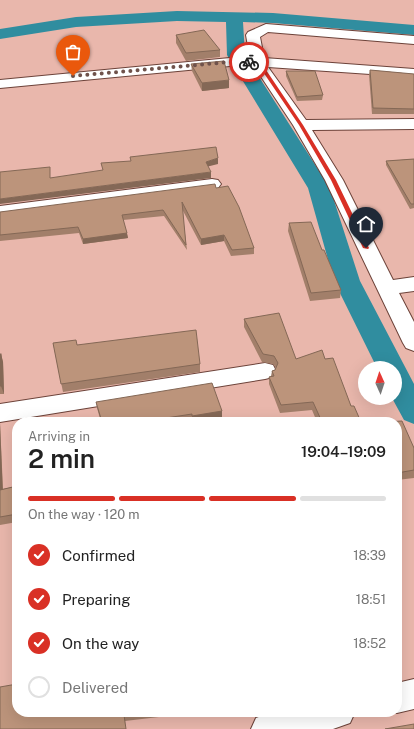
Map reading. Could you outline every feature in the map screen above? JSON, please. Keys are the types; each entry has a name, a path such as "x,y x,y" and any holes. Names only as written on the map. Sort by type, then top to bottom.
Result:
{"street":[{"path":"414,40 266,28 253,35 254,62 301,125 334,180 414,343"},
{"path":"0,84 230,62 254,62 414,73"},
{"path":"301,125 414,124"},
{"path":"0,211 212,184"},
{"path":"386,288 414,284"},
{"path":"0,413 265,371"},
{"path":"402,697 414,694"},
{"path":"267,729 318,717"}],"building":[{"path":"204,30 220,50 186,53 176,35"},
{"path":"224,61 229,80 202,83 191,64"},
{"path":"370,70 414,74 414,109 373,108"},
{"path":"286,71 315,71 323,95 297,97"},
{"path":"216,147 218,158 206,162 211,172 0,199 0,172 50,167 50,178 103,170 101,163 131,161 130,157"},
{"path":"414,159 414,204 411,204 386,161"},
{"path":"215,184 216,188 228,186 239,207 254,248 232,250 224,235 201,239 182,202 186,245 163,210 122,215 127,233 83,239 78,227 0,235 0,212"},
{"path":"311,222 322,250 324,250 341,290 311,293 289,223"},
{"path":"279,313 296,359 322,350 325,359 333,358 351,406 354,406 359,417 320,417 313,402 281,405 269,377 274,376 272,371 275,370 278,363 274,356 263,354 244,319"},
{"path":"196,330 200,364 61,384 53,343 76,340 77,345"},
{"path":"1,354 1,386 0,386"},
{"path":"212,383 222,411 192,416 192,414 172,417 100,417 96,402"},
{"path":"402,421 414,448 414,470 402,472"},
{"path":"12,487 12,515 0,517 0,490"},
{"path":"12,685 12,717 124,717 126,729 0,729 0,687"},
{"path":"414,724 414,729 385,729"}],"waterway":[{"path":"0,34 76,22 177,16 234,17"},
{"path":"234,17 273,18 414,30"},
{"path":"234,17 236,55 319,188 347,281 387,361"},
{"path":"402,389 414,412"}],"way so far":[{"path":"73,76 230,62 249,62"}],"route":[{"path":"249,62 258,62 301,125 334,180 366,248"}]}
